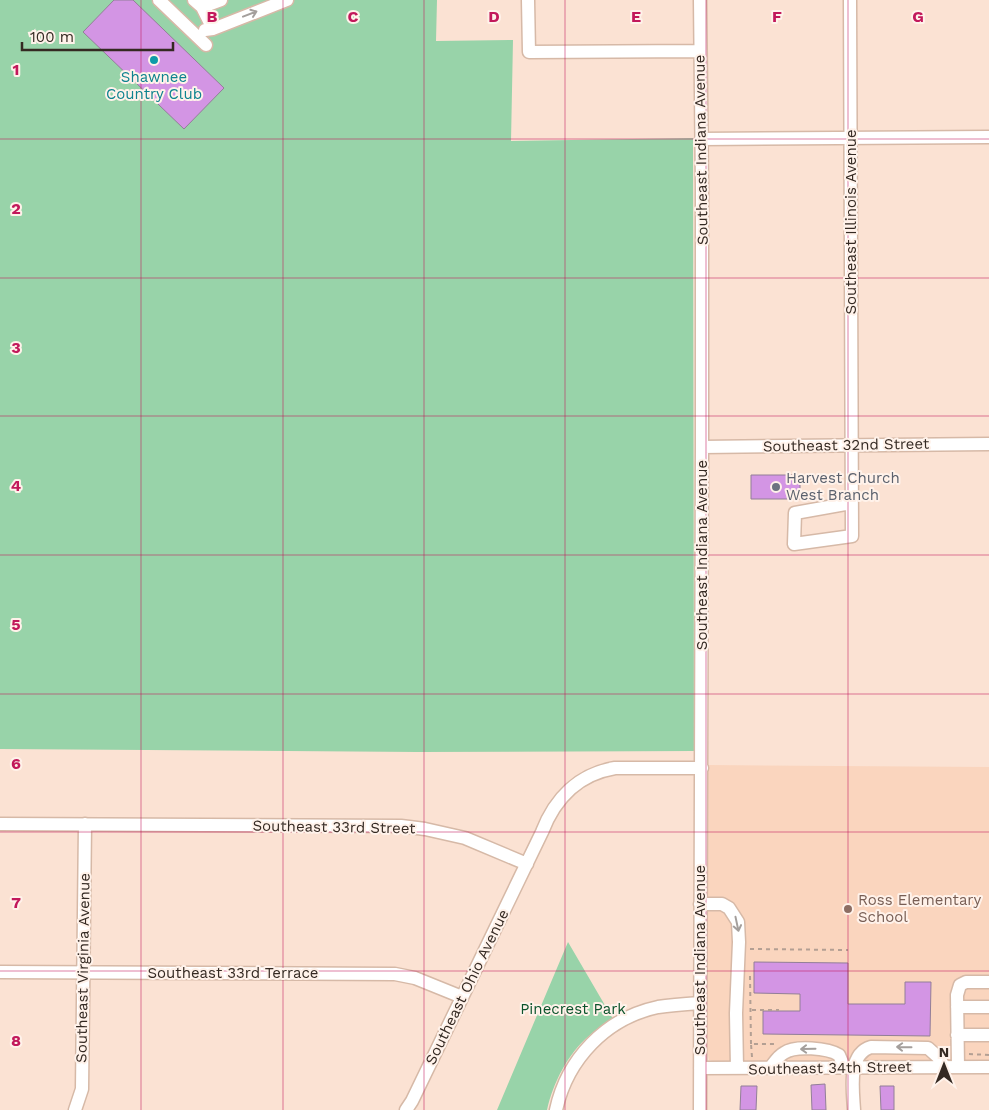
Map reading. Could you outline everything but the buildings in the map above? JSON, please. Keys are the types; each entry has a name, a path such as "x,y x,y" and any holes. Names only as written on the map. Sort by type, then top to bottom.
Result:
{"street":[{"path":"159,0 206,45"},
{"path":"213,29 198,4 221,0"},
{"path":"192,32 213,29 286,0"},
{"path":"528,0 529,52 700,51"},
{"name":"Southeast Indiana Avenue","path":"700,0 702,446 700,1110"},
{"name":"Southeast Illinois Avenue","path":"850,0 852,536 794,544 795,513 851,503"},
{"path":"701,139 989,137"},
{"name":"Southeast 32nd Street","path":"702,446 989,444"},
{"path":"526,864 554,806 565,793 586,777 616,768 702,768"},
{"name":"Southeast 33rd Street","path":"0,824 400,826 425,829 465,838 526,864"},
{"name":"Southeast Virginia Avenue","path":"75,1110 82,1089 85,824"},
{"name":"Southeast Ohio Avenue","path":"406,1110 526,864"},
{"path":"700,904 722,904 729,908 738,922 737,1068"},
{"name":"Southeast 33rd Terrace","path":"0,972 395,974 415,978 462,997"},
{"path":"958,1067 957,995 960,985 966,982 989,982"},
{"path":"556,1110 565,1081 581,1054 609,1028 641,1012 700,1003"},
{"path":"957,1007 989,1006"},
{"path":"957,1035 989,1035"},
{"path":"848,1068 862,1051 871,1047 928,1048 944,1066"},
{"path":"770,1068 784,1052 792,1050 825,1049 839,1055 848,1068 854,1110"},
{"name":"Southeast 34th Street","path":"700,1068 989,1067"}],"path":[{"path":"750,949 848,950"},
{"path":"750,975 752,1044"},
{"path":"752,1010 779,1010"}],"shaded area":[{"name":"Ross Elementary School","path":"708,765 989,767 989,1063 717,1062 709,1060 707,1051"}],"green space":[{"name":"Shawnee Country Club","path":"0,0 437,0 436,41 513,40 511,141 693,138 694,751 418,752 0,749"},
{"name":"Pinecrest Park","path":"568,942 613,1019 582,1042 568,1060 557,1079 547,1110 497,1110"}],"place":[{"name":"Shawnee Country Club","path":"154,60"},
{"name":"Harvest Church West Branch","path":"776,487"},
{"name":"Ross Elementary School","path":"848,909"}]}
